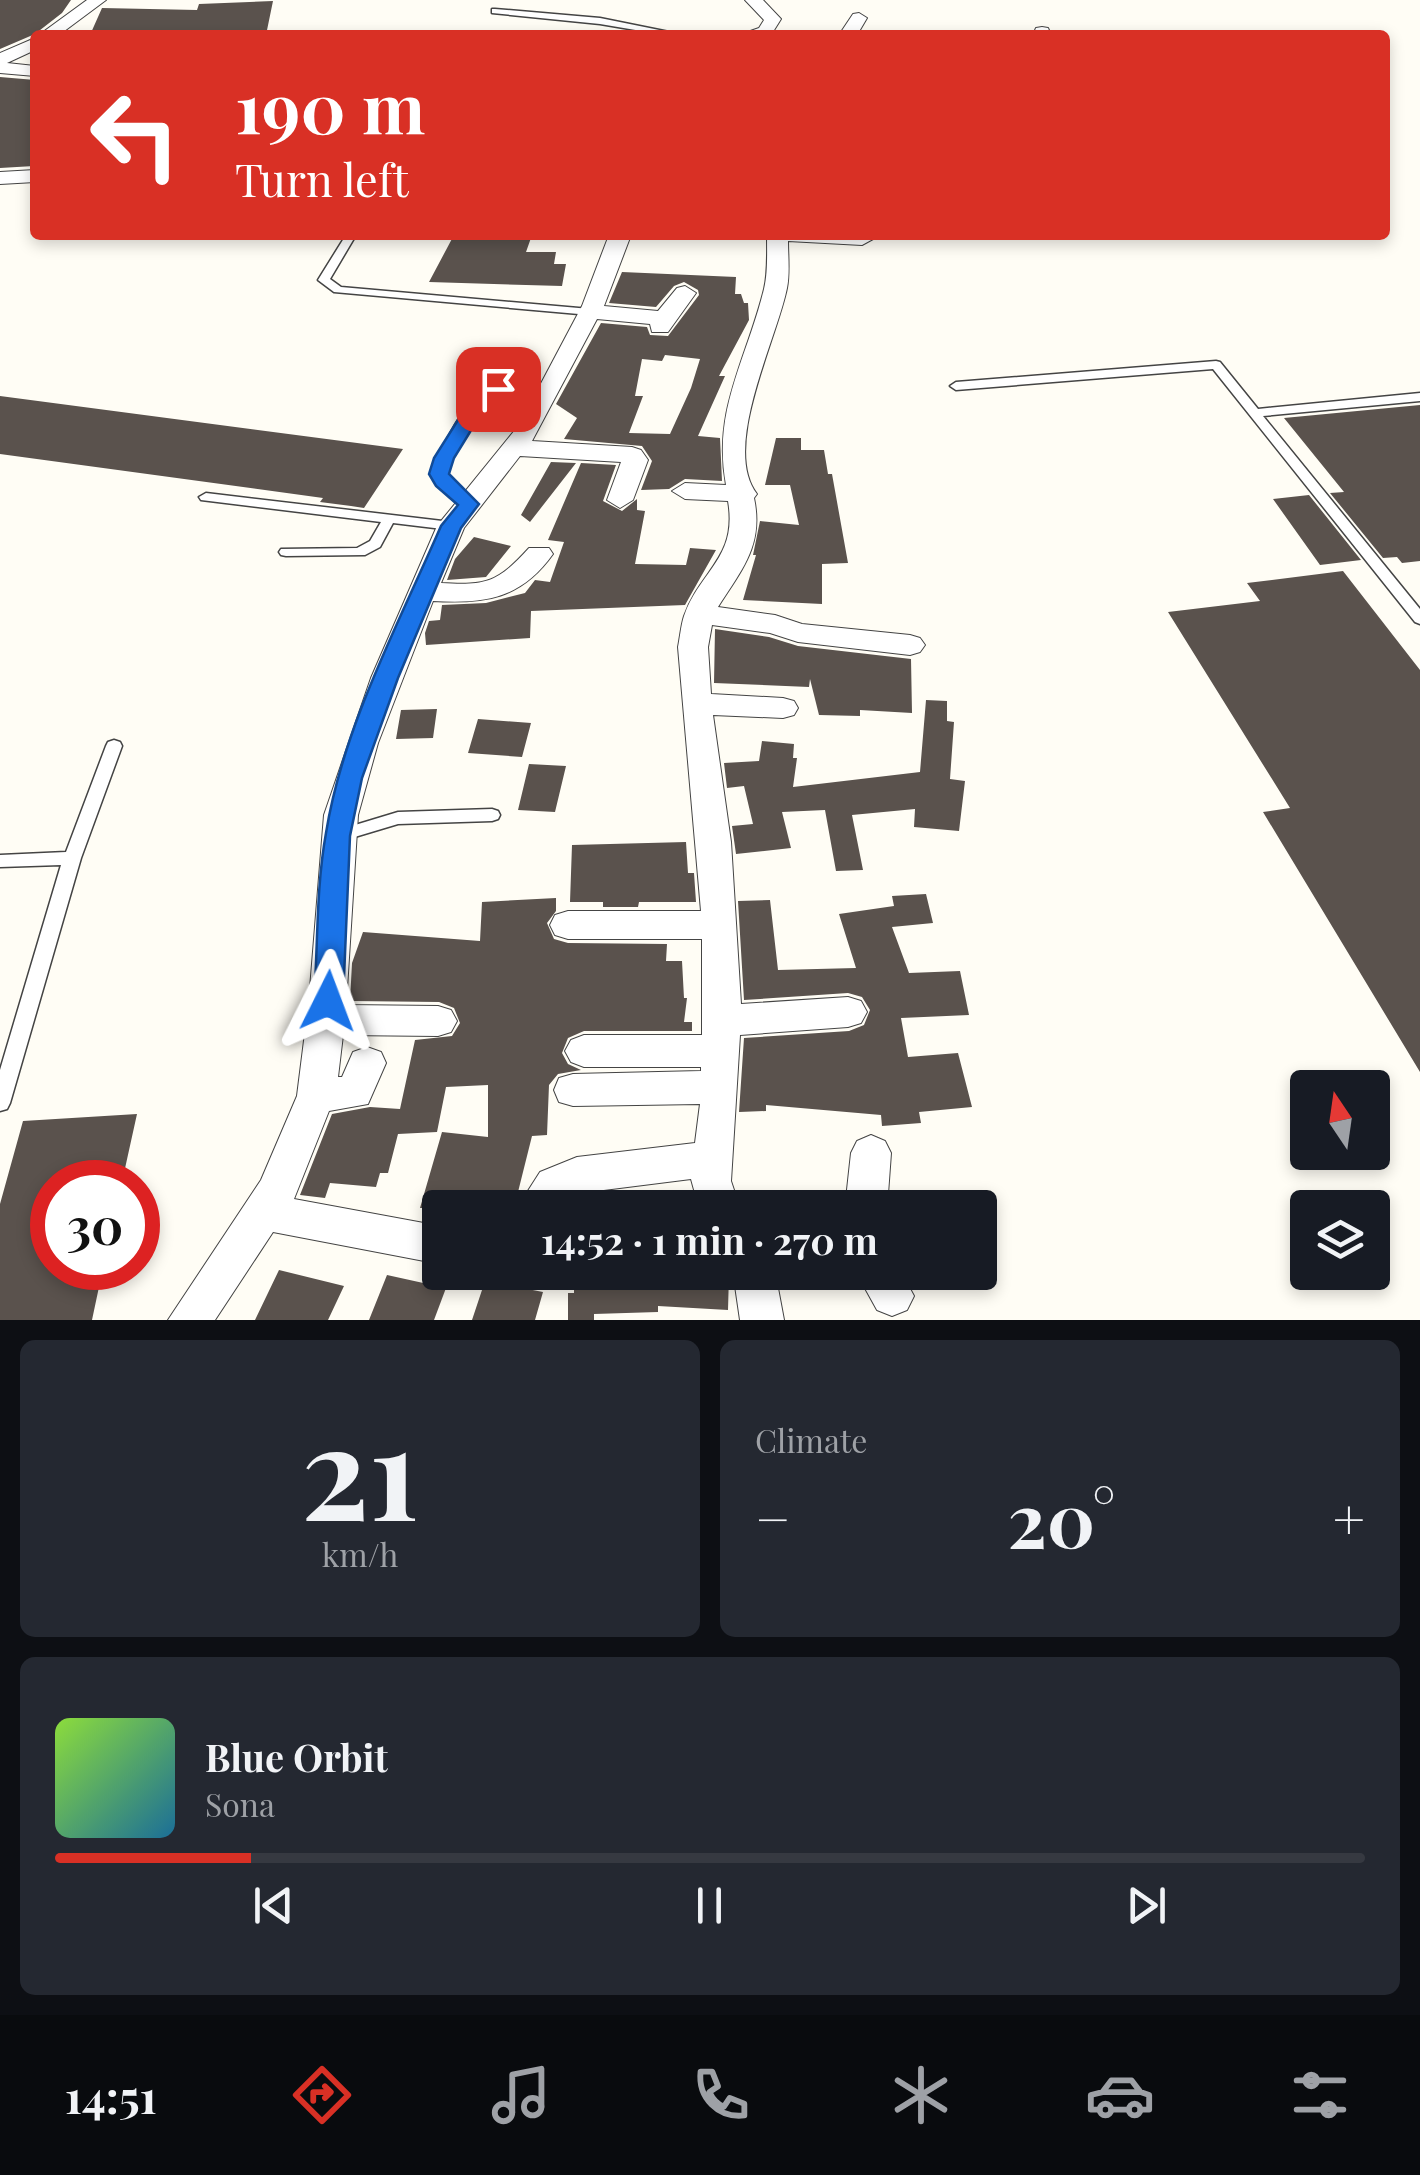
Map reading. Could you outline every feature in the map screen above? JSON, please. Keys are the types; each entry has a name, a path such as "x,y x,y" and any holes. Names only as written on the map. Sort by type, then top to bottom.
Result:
{"street":[{"path":"55,30 98,0"},
{"path":"753,0 774,19 766,30"},
{"path":"851,30 859,18"},
{"path":"0,60 30,45"},
{"path":"0,68 30,71"},
{"path":"0,178 30,176"},
{"path":"190,1320 265,1212 316,1096 326,1020 338,836 362,743 424,591 460,515 516,448 549,392 590,312 618,240"},
{"path":"714,1190 711,1181 721,1053 719,925 693,647 699,614 736,557 746,524 744,494 732,450 752,356 776,287 778,240"},
{"path":"590,312 662,322 685,292"},
{"path":"516,448 632,455 635,460 620,500"},
{"path":"685,492 744,494"},
{"path":"424,591 494,593 516,582 540,554"},
{"path":"699,614 775,624 798,633 910,645"},
{"path":"697,704 783,708"},
{"path":"568,925 719,925"},
{"path":"572,1090 721,1053 848,1012"},
{"path":"326,1020 438,1021"},
{"path":"584,1051 721,1053"},
{"path":"316,1096 354,1092 367,1063"},
{"path":"868,1190 871,1154"},
{"path":"550,1190 577,1175 714,1158"},
{"path":"265,1212 422,1242"},
{"path":"757,1290 762,1320"}],"lane":[{"path":"496,11 649,30"},
{"path":"348,240 324,280 338,290 590,312"},
{"path":"956,386 1209,364 1222,369 1420,619"},
{"path":"206,497 390,518 460,515 439,474 444,458 482,397 498,389 549,392"},
{"path":"1254,413 1420,397"},
{"path":"286,552 360,552 374,544 390,518"},
{"path":"0,1103 72,858 114,746"},
{"path":"338,836 398,818 492,814"},
{"path":"0,861 72,858"}],"building":[{"path":"0,0 71,0 62,13 40,30 30,30 30,36 0,49"},
{"path":"273,1 267,30 92,30 102,8 197,10 199,4"},
{"path":"0,77 30,80 30,166 0,168"},
{"path":"451,240 530,240 526,252 556,252 554,264 566,264 562,286 429,282"},
{"path":"622,272 736,277 735,294 741,294 744,303 748,303 749,320 719,376 725,376 698,436 720,438 722,481 685,479 669,489 641,490 652,461 642,446 564,439 577,418 556,404 601,323 647,327 650,335 668,336 699,295 698,290 684,282 674,286 656,307 609,303","holes":["665,355 700,359 670,434 629,433 643,396 635,396 642,359 662,361"]},
{"path":"0,396 403,449 364,508 320,502 323,498 0,454"},
{"path":"1420,405 1420,561 1402,563 1397,557 1383,558 1330,493 1344,492 1284,418"},
{"path":"776,438 801,438 801,450 824,450 828,474 832,474 848,563 822,564 822,604 743,600 756,555 760,521 799,525 790,485 765,485"},
{"path":"551,462 576,463 530,522 521,515"},
{"path":"581,463 616,465 603,501 622,511 637,499 637,510 645,511 635,564 686,565 690,548 716,550 685,605 531,611 530,638 426,645 429,621 440,620 442,605 486,603 525,593 535,580 550,582 564,542 548,540"},
{"path":"1309,495 1361,560 1320,565 1273,499"},
{"path":"474,537 511,546 486,577 447,580 455,559"},
{"path":"1343,571 1420,670 1420,1072 1263,812 1290,808 1168,612 1260,601 1247,583"},
{"path":"715,629 798,646 911,659 912,713 860,710 860,716 819,715 810,679 809,687 714,683"},
{"path":"926,700 947,701 947,721 954,722 950,779 965,781 959,831 914,827 915,809 852,815 863,870 836,871 825,810 782,812 791,848 736,854 732,826 753,824 744,786 727,788 724,763 759,761 762,741 794,744 793,758 797,758 793,787 920,772"},
{"path":"437,709 433,738 396,739 401,710"},
{"path":"478,719 531,723 522,757 468,753"},
{"path":"529,764 566,766 555,812 518,810"},
{"path":"686,842 688,873 694,873 696,902 639,902 638,907 603,907 603,902 570,902 572,845"},
{"path":"926,894 933,923 892,927 909,973 960,971 969,1015 901,1018 908,1057 958,1053 972,1107 919,1112 921,1123 882,1126 881,1115 766,1105 766,1111 739,1112 744,1038 849,1031 864,1025 870,1010 862,997 848,993 744,1000 738,901 770,900 778,970 856,968 839,914 894,906 892,896"},
{"path":"556,898 556,911 547,923 554,939 568,943 667,944 666,961 682,961 687,998 684,1022 692,1022 692,1031 584,1031 568,1038 562,1053 568,1064 581,1070 558,1074 549,1085 547,1135 532,1136 518,1190 425,1190 442,1132 488,1137 488,1085 446,1087 437,1132 398,1134 388,1173 380,1173 376,1187 330,1183 325,1198 300,1195 332,1114 370,1107 400,1109 415,1040 452,1036 460,1023 454,1008 439,1002 350,1001 352,963 363,932 480,941 482,902"},
{"path":"137,1114 127,1160 30,1160 30,1290 98,1290 92,1320 0,1320 0,1204 23,1121"},
{"path":"279,1270 344,1286 328,1320 255,1320"},
{"path":"387,1275 422,1283 422,1290 445,1290 434,1320 369,1320"},
{"path":"482,1290 543,1292 535,1320 472,1320"},
{"path":"729,1290 728,1310 658,1306 658,1312 594,1314 594,1320 568,1320 568,1293"}],"route":[{"path":"328,1001 338,836 350,778 386,678 451,526 469,504 443,482 439,474 444,458 482,397 498,389"}]}
